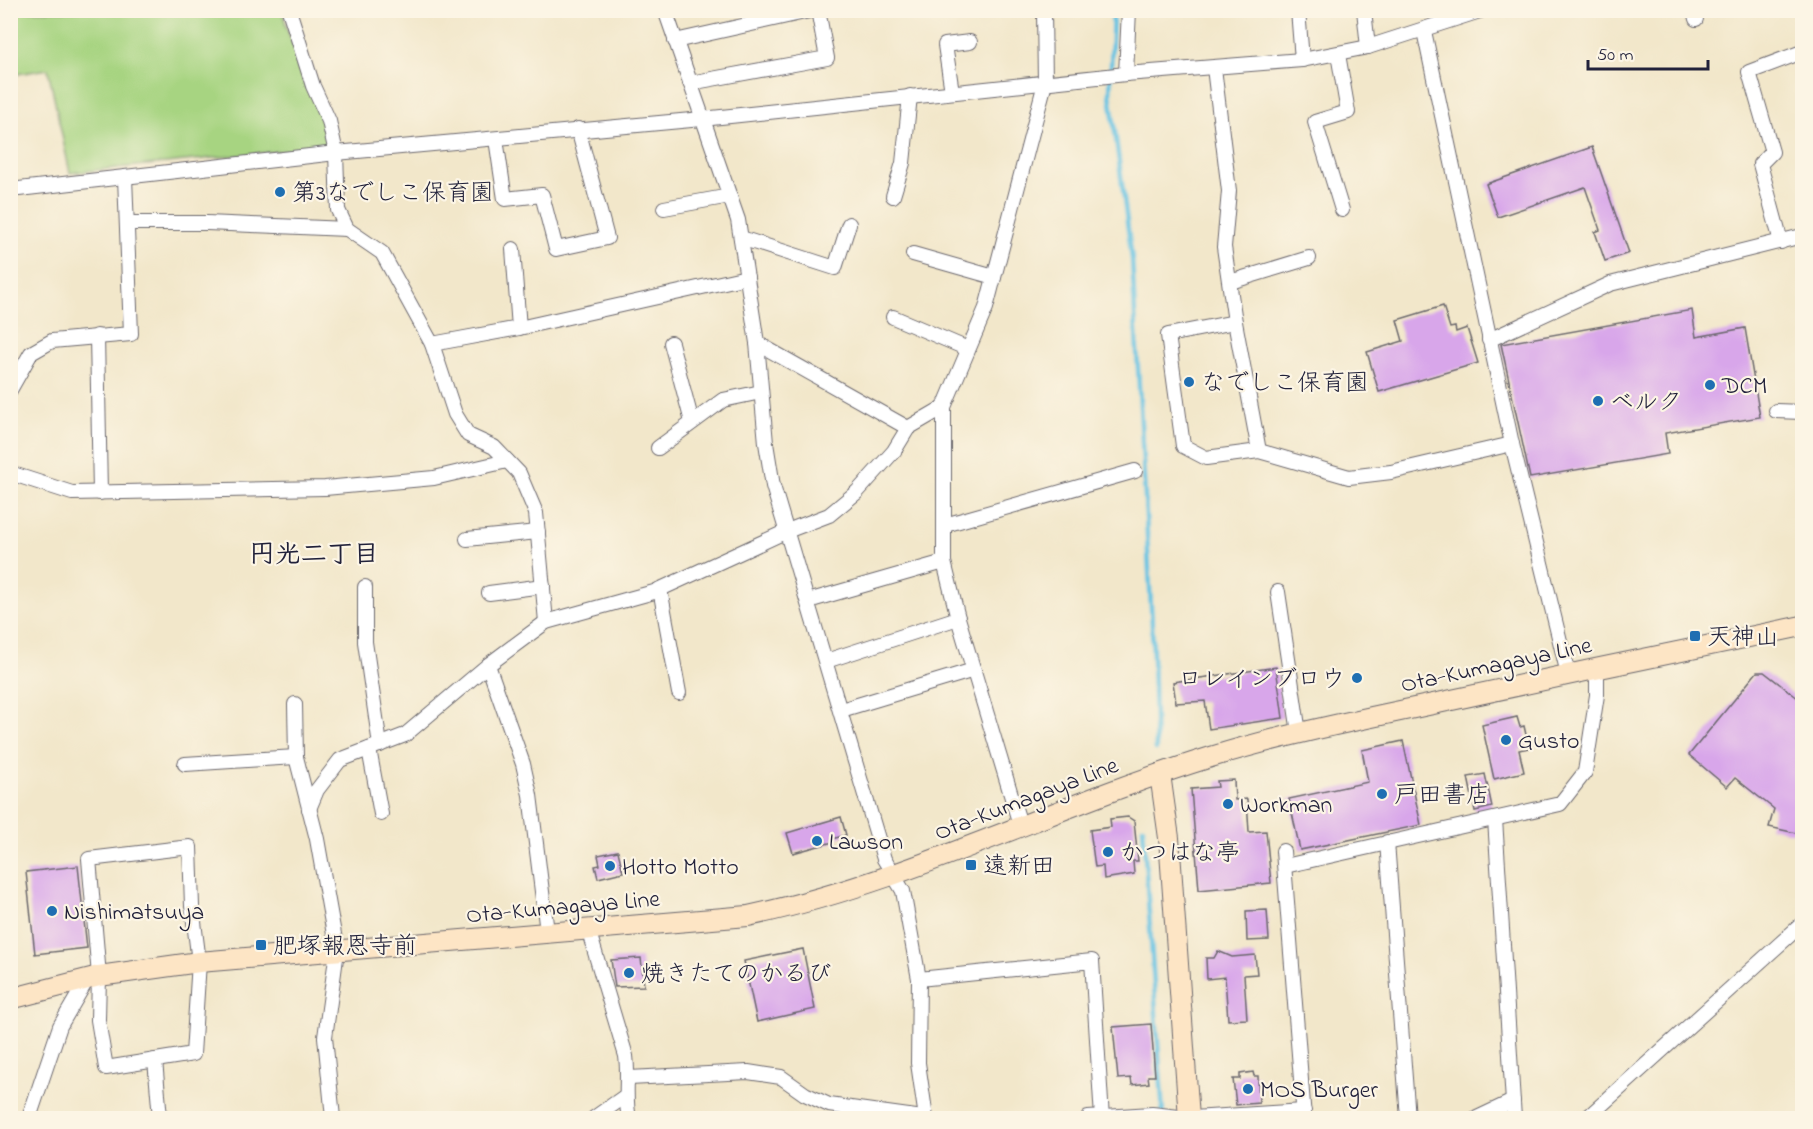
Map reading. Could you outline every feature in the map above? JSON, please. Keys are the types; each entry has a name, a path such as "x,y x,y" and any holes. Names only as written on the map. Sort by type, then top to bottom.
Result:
{"main road":[{"name":"Ota-Kumagaya Line","path":"10,999 93,977 199,962 748,916 798,905 893,875 1160,774 1299,733 1568,674 1803,626"},
{"path":"1160,774 1170,850 1190,1119"}],"street":[{"path":"289,10 313,86 329,121 336,153 338,210 346,230"},
{"path":"629,1078 748,1071 781,1077 805,1094 829,1105 924,1119 918,1063 919,979 903,891 884,859 773,486 757,344 741,238 730,196 665,10"},
{"path":"675,41 816,10 827,58 690,83"},
{"path":"1021,828 958,618 945,562 944,407 986,308 1045,83 1044,10"},
{"path":"1124,74 1129,10"},
{"path":"1298,10 1302,60"},
{"path":"1364,10 1368,47"},
{"path":"10,190 336,153 702,119 1124,74 1302,60 1368,47 1424,31 1483,10"},
{"path":"1424,31 1512,444 1568,674"},
{"path":"952,92 945,45 970,42"},
{"path":"1781,242 1760,164 1772,152 1749,72 1803,52"},
{"path":"1338,54 1348,112 1315,122 1342,210"},
{"path":"1214,68 1229,191 1224,247 1259,451"},
{"path":"893,196 903,163 910,96"},
{"path":"496,139 505,199 542,195 556,249 608,238 578,129"},
{"path":"10,390 31,353 52,341 131,334 125,177"},
{"path":"664,208 730,196"},
{"path":"128,224 207,223 346,230 382,253 432,344 455,414 468,435 494,447 519,473 536,513 546,622"},
{"path":"741,238 835,268 849,224"},
{"path":"1489,340 1610,284 1803,236"},
{"path":"513,249 519,328"},
{"path":"913,254 994,277"},
{"path":"1230,282 1308,258"},
{"path":"432,344 519,328 747,277"},
{"path":"893,317 968,349"},
{"path":"1236,322 1168,335 1183,446 1206,458 1259,451 1349,477 1391,472 1512,444"},
{"path":"97,336 100,493"},
{"path":"671,343 692,422"},
{"path":"757,344 908,428"},
{"path":"658,448 723,400 761,392"},
{"path":"309,809 317,790 340,760 405,735 488,665 546,622 660,589 787,531 829,515 894,451 908,428 944,407"},
{"path":"1776,411 1803,412"},
{"path":"10,473 72,493 325,488 434,478 507,460"},
{"path":"945,525 1135,471"},
{"path":"467,539 538,532"},
{"path":"808,601 945,562"},
{"path":"489,593 543,586"},
{"path":"364,587 365,642 381,814"},
{"path":"660,589 679,693"},
{"path":"1278,592 1299,733"},
{"path":"826,661 958,618"},
{"path":"488,665 523,764 530,795 547,932"},
{"path":"1285,866 1560,804 1585,772 1597,695 1597,668"},
{"path":"840,710 974,670"},
{"path":"295,704 296,757 309,809 337,951 325,1037 333,1119"},
{"path":"185,764 296,757"},
{"path":"1495,819 1514,1119"},
{"path":"1387,842 1408,1119"},
{"path":"190,846 192,906 199,962 193,1054 106,1068 93,977 89,859 190,846"},
{"path":"919,979 1092,961 1095,1118 1152,1114 1190,1119 1304,1115 1283,852"},
{"path":"1587,1119 1803,924"},
{"path":"588,929 626,1056 629,1078 624,1097 628,1119"},
{"path":"29,1119 60,1026 93,977"},
{"path":"155,1060 160,1119"},
{"path":"594,1119 624,1097"},
{"path":"1477,1119 1513,1101"},
{"path":"1795,1119 1803,1115"}],"green space":[{"path":"11,11 283,11 286,27 317,105 328,146 70,173 48,69 11,75"}],"building":[{"path":"1592,147 1629,253 1605,261 1595,232 1600,230 1585,187 1498,217 1486,184"},
{"path":"1443,306 1450,328 1455,327 1456,332 1467,328 1478,363 1379,392 1367,352 1403,341 1397,320"},
{"path":"1692,310 1696,337 1745,328 1760,417 1665,433 1668,454 1530,478 1501,344"},
{"path":"1276,667 1283,718 1209,729 1205,701 1176,703 1173,682"},
{"path":"1757,672 1764,672 1803,702 1803,805 1796,833 1769,827 1774,809 1735,778 1727,787 1689,755"},
{"path":"1517,717 1520,727 1524,726 1529,748 1519,750 1524,772 1494,779 1482,725"},
{"path":"1403,741 1421,825 1300,850 1289,799 1368,782 1362,750"},
{"path":"1485,774 1492,807 1475,811 1468,777"},
{"path":"1234,780 1235,800 1247,799 1249,832 1266,831 1271,883 1199,890 1191,789 1218,787 1217,781"},
{"path":"841,817 846,835 832,839 833,842 793,853 787,833"},
{"path":"1128,817 1134,821 1138,861 1133,861 1134,874 1104,879 1103,866 1095,867 1090,830 1111,827 1110,819"},
{"path":"618,851 623,872 598,878 595,866 600,865 598,855"},
{"path":"78,866 87,948 35,954 26,872"},
{"path":"1267,910 1269,940 1247,941 1246,911"},
{"path":"803,949 815,1009 757,1022 744,961"},
{"path":"1218,951 1232,957 1255,955 1257,974 1244,975 1247,1019 1228,1020 1225,977 1207,979 1206,958 1214,958"},
{"path":"641,958 644,986 615,987 611,960"},
{"path":"1151,1024 1155,1076 1148,1076 1149,1083 1132,1085 1131,1078 1118,1079 1113,1027"},
{"path":"1253,1072 1254,1076 1258,1076 1259,1103 1236,1105 1233,1079 1240,1079 1240,1074"}],"waterway":[{"path":"1113,10 1110,94 1132,259 1152,625 1156,749"},
{"path":"1143,827 1163,1114"}],"place":[{"name":"第3なでしこ保育園","path":"280,192"},
{"name":"なでしこ保育園","path":"1189,382"},
{"name":"DCM","path":"1710,385"},
{"name":"ベルク","path":"1598,401"},
{"name":"天神山","path":"1695,636"},
{"name":"ロレインブロウ","path":"1357,678"},
{"name":"Gusto","path":"1506,740"},
{"name":"戸田書店","path":"1382,794"},
{"name":"Workman","path":"1228,804"},
{"name":"Lawson","path":"817,841"},
{"name":"かつはな亭","path":"1108,852"},
{"name":"遠新田","path":"971,865"},
{"name":"Hotto Motto","path":"610,866"},
{"name":"Nishimatsuya","path":"52,911"},
{"name":"肥塚報恩寺前","path":"261,945"},
{"name":"焼きたてのかるび","path":"629,973"},
{"name":"MOS Burger","path":"1248,1089"}],"district":[{"name":"円光二丁目","path":"314,553"}]}
